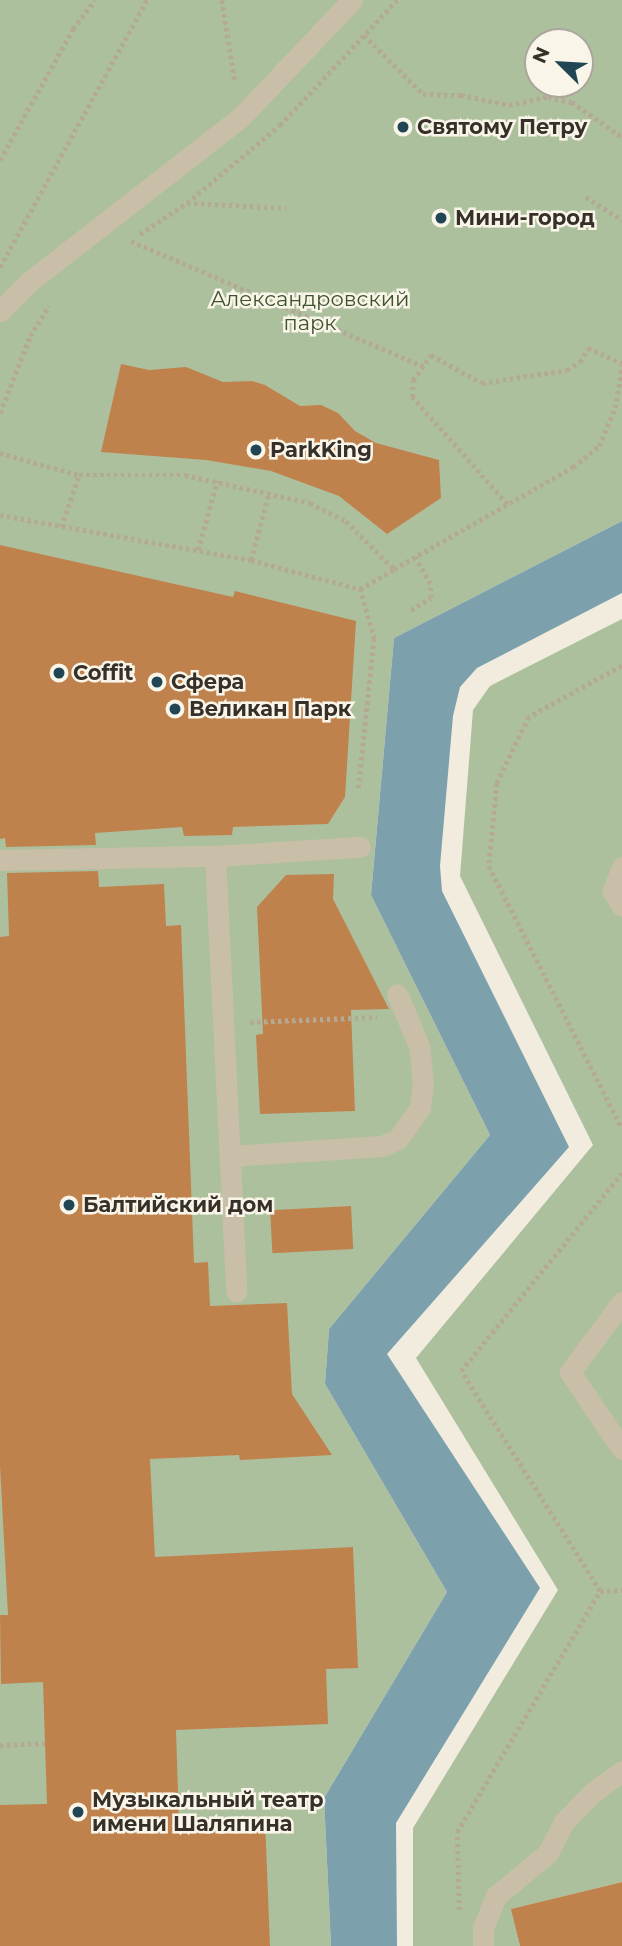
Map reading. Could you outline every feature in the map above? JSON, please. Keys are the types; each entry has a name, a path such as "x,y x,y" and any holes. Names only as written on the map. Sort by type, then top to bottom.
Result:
{"street":[{"path":"0,312 29,282 241,117 347,6"},
{"path":"0,860 215,856 360,847"},
{"path":"215,856 236,1291"},
{"path":"622,866 613,891 622,906"},
{"path":"230,1156 382,1146 398,1139 420,1107 423,1083 419,1046 397,994"},
{"path":"622,1302 570,1372 622,1449"},
{"path":"483,1946 483,1928 496,1896 548,1853 564,1822 592,1793 622,1771"}],"path":[{"path":"0,160 19,119 95,0"},
{"path":"0,267 147,0"},
{"path":"222,0 241,117"},
{"path":"347,6 423,94 461,95 509,105 548,97 572,102 622,138"},
{"path":"586,197 622,220"},
{"path":"187,203 286,208"},
{"path":"119,249 131,241 423,366"},
{"path":"0,413 30,336 54,300"},
{"path":"0,515 198,550 360,589 507,504 599,446 615,408 622,365 588,348 580,362 567,370 482,383 431,355 413,380 412,397 507,504"},
{"path":"0,453 79,475 185,475 269,492 346,521 394,569"},
{"path":"61,527 79,475"},
{"path":"198,550 217,481"},
{"path":"251,561 269,492"},
{"path":"411,610 431,598 430,584 415,557"},
{"path":"358,788 374,639 360,589"},
{"path":"622,666 529,717 497,783 489,866 622,1128"},
{"path":"223,1023 406,1016"},
{"path":"600,1591 461,1371 622,1173"},
{"path":"600,1591 622,1590"},
{"path":"459,1921 457,1832 600,1591"},
{"path":"0,1745 45,1743"}],"green space":[{"name":"Александровский парк","path":"0,0 622,0 622,521 394,638 371,895 490,1135 329,1329 325,1384 447,1592 324,1798 331,1946 0,1946"},
{"path":"622,619 622,1882 512,1909 520,1946 413,1946 413,1828 558,1590 416,1358 593,1145 460,876 473,710 490,686"}],"water":[{"path":"622,521 622,593 477,668 460,687 453,716 440,866 442,891 569,1147 387,1354 540,1588 396,1823 397,1946 331,1946 324,1798 447,1592 325,1384 329,1329 490,1135 371,895 394,638"}],"building":[{"name":"ParkKing","path":"121,364 149,370 186,367 223,382 252,381 265,385 300,406 321,405 338,413 355,431 376,443 439,460 441,498 387,534 339,496 271,471 206,460 101,452"},
{"name":"Великан Парк","path":"0,545 233,597 235,591 356,621 345,797 328,824 233,827 232,835 184,836 182,827 95,833 96,845 6,847 5,838 0,839"},
{"path":"98,871 99,887 164,884 166,926 181,925 194,1263 208,1262 210,1306 287,1303 292,1394 332,1455 240,1460 239,1455 150,1459 155,1557 353,1547 358,1668 326,1669 328,1724 176,1730 179,1822 265,1819 270,1946 0,1946 0,1805 47,1804 43,1682 1,1684 0,1615 8,1615 0,1466 0,937 9,936 7,873"},
{"path":"334,874 333,899 389,1009 351,1010 355,1111 260,1114 256,1035 263,1034 257,907 286,875"},
{"path":"351,1206 353,1249 272,1253 270,1210"},
{"path":"622,1882 622,1946 520,1946 511,1909"}],"place":[{"name":"Святому Петру","path":"403,127"},
{"name":"Мини-город","path":"441,218"},
{"name":"ParkKing","path":"256,450"},
{"name":"Coffit","path":"59,673"},
{"name":"Сфера","path":"157,682"},
{"name":"Великан Парк","path":"175,709"},
{"name":"Балтийский дом","path":"69,1205"},
{"name":"Музыкальный театр имени Шаляпина","path":"78,1812"}]}
